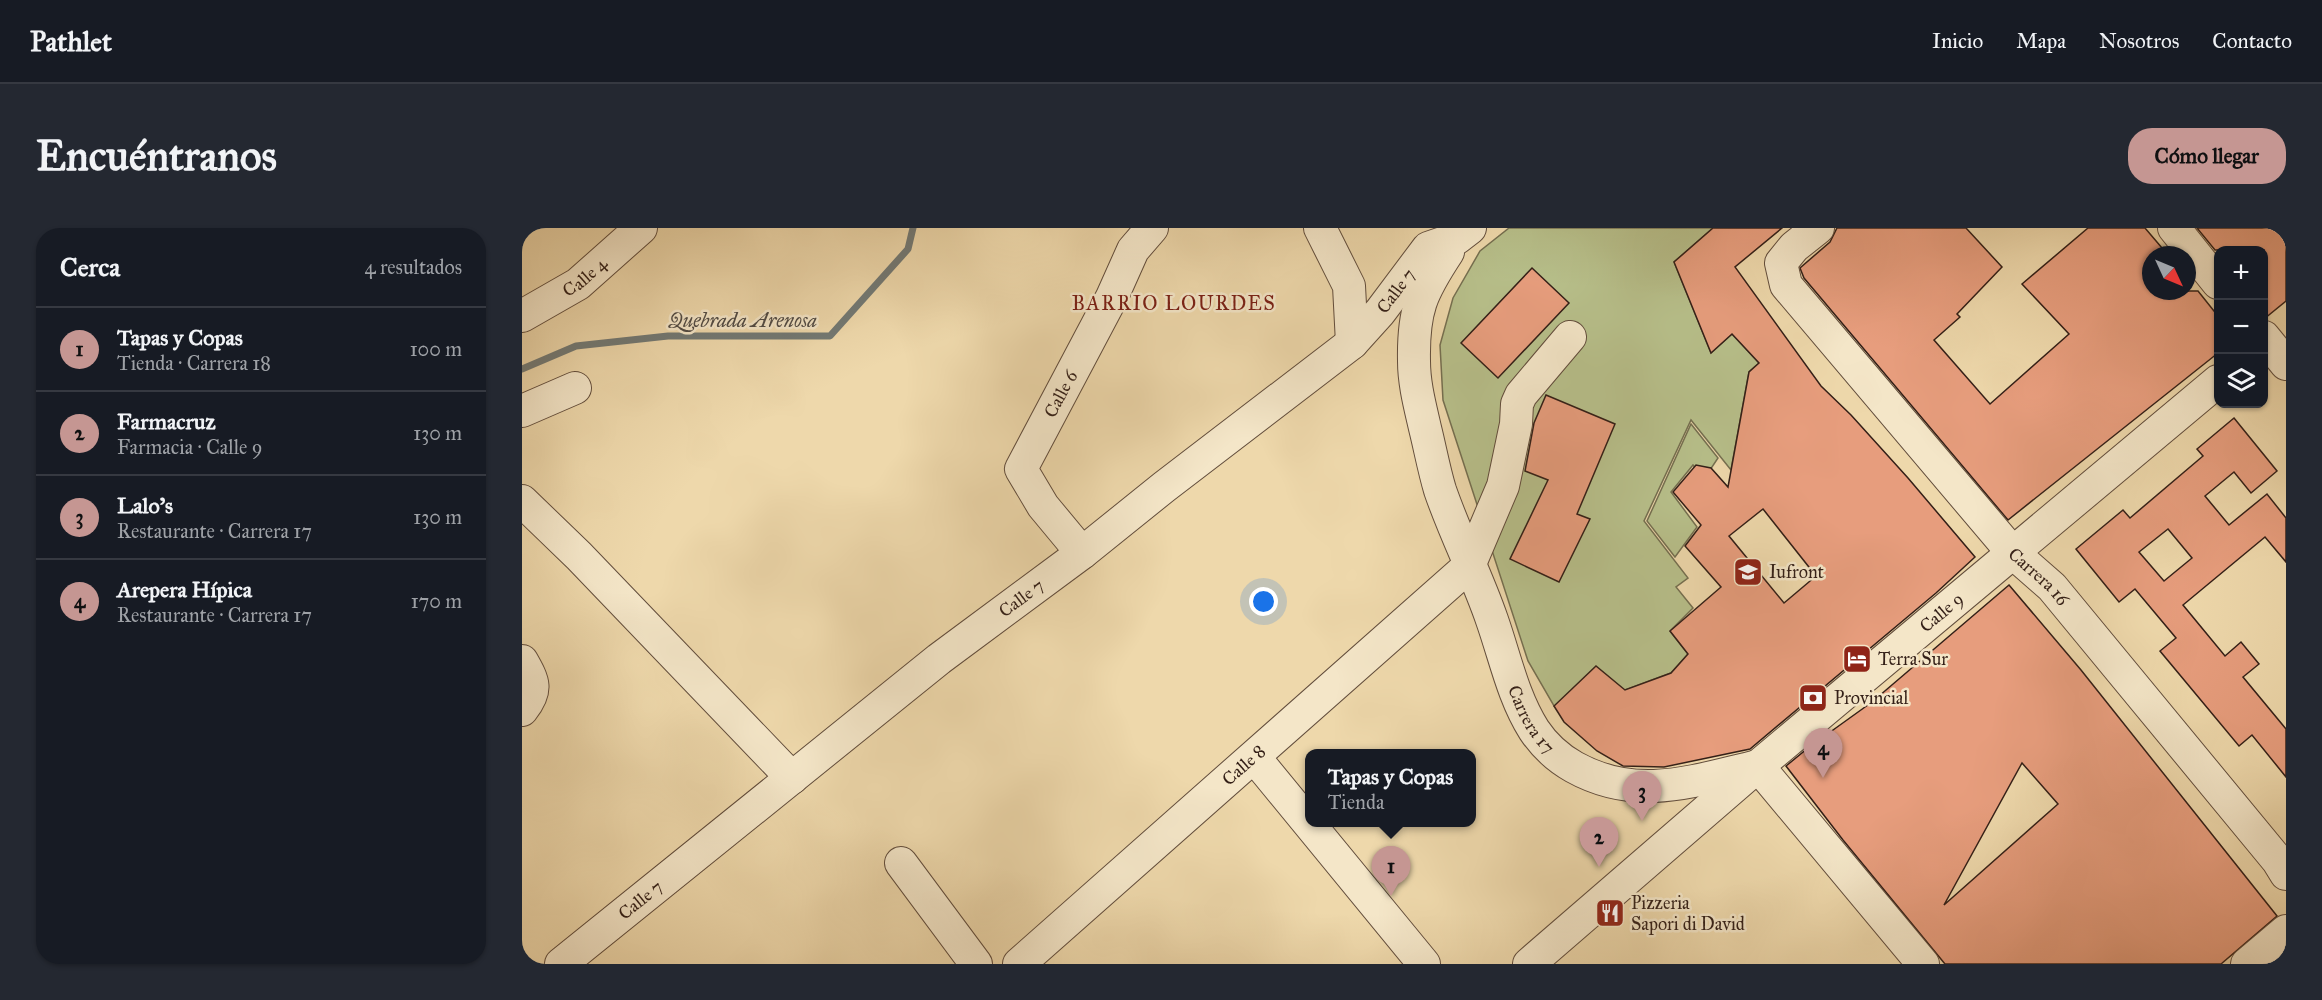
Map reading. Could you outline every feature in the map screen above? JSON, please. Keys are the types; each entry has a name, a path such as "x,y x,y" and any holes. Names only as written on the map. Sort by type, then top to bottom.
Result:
{"street":[{"name":"Calle 4","path":"522,316 579,284 641,228"},
{"name":"Calle 6","path":"1082,553 1043,506 1021,469 1112,297 1133,250 1152,228"},
{"path":"1320,228 1349,286 1352,343"},
{"name":"Carrera 16","path":"1818,228 1794,247 1781,263 1786,285 2012,552 2052,587 2278,861 2286,874"},
{"path":"2174,228 2214,278"},
{"name":"Calle 7","path":"561,964 939,659 1082,553 1164,486 1352,343 1380,312 1428,248 1464,233"},
{"name":"Carrera 17","path":"1464,233 1428,283 1418,306 1413,364 1416,391 1440,489 1469,566 1492,618 1520,704 1550,750 1572,766 1602,781 1644,788 1682,784 1758,766"},
{"path":"1469,566 1503,486 1516,424 1516,404 1570,336"},
{"name":"Calle 9","path":"1528,964 1758,766 2214,384"},
{"path":"522,411 575,388"},
{"path":"522,501 579,556 792,778"},
{"name":"Calle 8","path":"1019,964 1255,758 1469,566"},
{"path":"522,661 533,681 532,698 522,710"},
{"path":"1255,758 1305,819"},
{"path":"1758,766 1923,964"},
{"path":"1312,827 1424,964"},
{"path":"901,863 976,964"},
{"path":"2247,964 2286,931"}],"green space":[{"path":"1509,228 1713,228 1674,262 1711,353 1732,334 1759,363 1749,372 1731,470 1691,420 1644,521 1688,578 1676,587 1693,608 1670,631 1688,654 1671,673 1625,690 1554,706 1528,661 1443,400 1440,345 1453,298 1480,251"},
{"path":"1691,424 1718,458 1704,479 1693,465 1671,492 1697,527 1675,557 1647,521"}],"building":[{"path":"1713,228 1782,228 1735,267 1821,386 1851,415 1908,478 1975,557 1936,593 1750,749 1664,767 1623,766 1597,751 1564,722 1554,706 1596,666 1625,690 1671,673 1688,654 1670,631 1721,587 1685,546 1701,525 1673,492 1696,465 1711,468 1728,487 1749,372 1759,363 1732,334 1711,353 1674,262","holes":["1763,509 1816,576 1784,603 1729,536"]},
{"path":"1837,228 1966,228 2002,267 1957,314 1960,317 1934,340 1990,404 2069,334 2022,284 2088,228 2145,228 2160,246 2142,246 2142,300 2196,300 2196,291 2198,291 2214,311 2214,356 2008,520 1804,278 1800,268 1830,242"},
{"path":"2197,228 2286,228 2286,301 2268,316 2268,246 2214,246 2214,249"},
{"path":"1532,268 1569,303 1498,378 1461,343"},
{"path":"1546,395 1615,424 1577,514 1590,519 1559,582 1510,559 1548,480 1525,471 1534,423"},
{"path":"2234,418 2277,471 2251,493 2234,472 2205,496 2229,525 2267,494 2286,518 2286,562 2265,537 2183,605 2225,656 2241,642 2259,664 2243,677 2286,729 2286,777 2252,735 2239,746 2160,651 2176,638 2135,589 2119,602 2076,549 2123,510 2130,518 2203,456 2197,449","holes":["2168,529 2192,558 2164,581 2139,552"]},
{"path":"2009,585 2081,670 2277,916 2221,964 1945,964 1843,840 1786,766 1872,702","holes":["2022,763 2058,804 1944,905"]}],"waterway":[{"name":"Quebrada Arenosa","path":"522,369 576,346 668,336 830,336 908,249 913,228"}],"place":[{"name":"Iufront","path":"1748,572"},
{"name":"Terra Sur","path":"1857,659"},
{"name":"Provincial","path":"1813,698"},
{"name":"Arepera Hípica","path":"1823,778"},
{"name":"Lalo's","path":"1642,821"},
{"name":"Farmacruz","path":"1599,867"},
{"name":"Tapas y Copas","path":"1391,896"},
{"name":"Pizzeria Sapori di David","path":"1610,913"}],"district":[{"name":"BARRIO LOURDES","path":"1174,303"}]}
